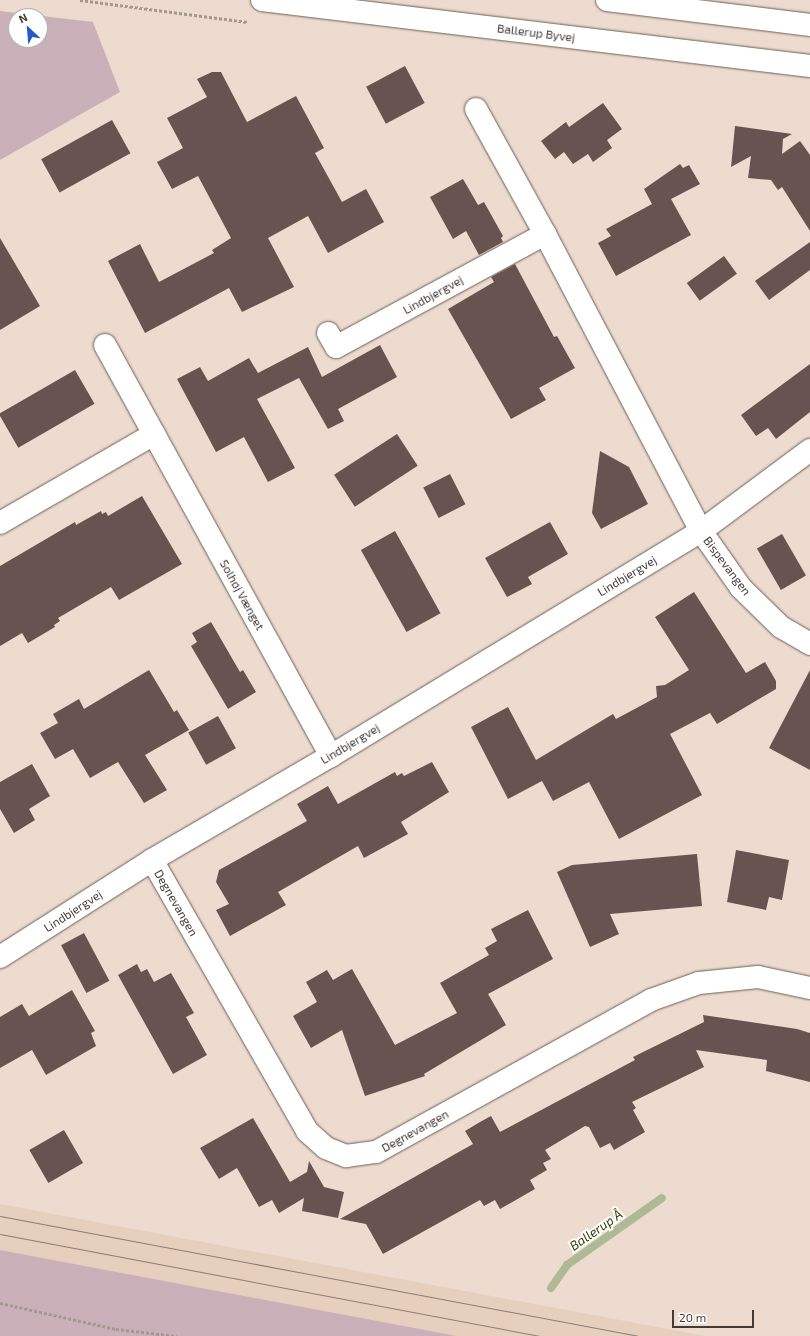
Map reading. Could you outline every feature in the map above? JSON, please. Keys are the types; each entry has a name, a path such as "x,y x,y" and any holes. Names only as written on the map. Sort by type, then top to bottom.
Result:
{"street":[{"name":"Ballerup Byvej","path":"262,0 810,66"},
{"path":"607,0 810,25"},
{"path":"476,109 545,234 701,531"},
{"name":"Lindbjergvej","path":"328,333 336,348 545,234"},
{"name":"Solhøj Vænget","path":"105,345 331,756"},
{"path":"0,522 154,434"},
{"name":"Lindbjergvej","path":"0,957 152,860 331,756 701,531 810,450"},
{"name":"Bispevangen","path":"701,531 741,588 781,627 810,644"},
{"name":"Degnevangen","path":"152,860 307,1131 326,1148 346,1156 376,1152 652,1000 699,983 758,977 810,988"}],"path":[{"path":"0,1303 116,1329 177,1336"}],"shaded area":[{"path":"0,11 8,12 8,48 48,48 48,17 93,22 120,92 0,160"},
{"path":"0,1204 705,1336 457,1336 0,1250"},
{"path":"0,1250 457,1336 0,1336"}],"building":[{"path":"405,66 425,103 386,124 366,87"},
{"path":"212,72 221,72 247,122 296,96 324,148 315,153 342,202 366,189 384,222 328,253 308,216 268,238 294,287 242,312 229,288 145,333 108,261 140,244 159,282 214,253 212,250 231,238 198,176 172,189 157,162 183,148 167,118 207,97 197,79"},
{"path":"603,103 622,129 607,140 612,148 593,162 588,154 573,164 564,152 555,159 541,141 566,122 569,127"},
{"path":"112,120 130,153 60,193 41,159"},
{"path":"735,126 792,134 783,139 782,154 800,141 810,155 810,231 782,187 778,190 771,180 748,178 751,156 731,167"},
{"path":"680,164 683,168 689,165 700,184 671,199 691,235 616,276 598,243 611,236 606,229 652,204 644,189"},
{"path":"463,179 478,205 484,202 503,236 501,238 503,242 479,255 466,231 453,239 430,197"},
{"path":"0,238 40,306 0,330"},
{"path":"810,242 810,270 769,300 755,281"},
{"path":"724,256 737,274 700,301 687,283"},
{"path":"515,264 554,337 557,336 575,368 539,388 546,400 511,419 448,309 494,282 491,277"},
{"path":"380,345 397,377 338,409 344,421 328,429 299,378 257,399 295,468 268,482 244,437 216,452 177,379 200,367 208,381 249,358 258,373 308,347 322,377"},
{"path":"810,364 810,412 776,439 768,428 756,436 741,415"},
{"path":"75,370 94,404 18,448 0,416 0,413"},
{"path":"397,434 418,466 355,507 334,475"},
{"path":"600,451 629,467 648,504 601,529 592,513"},
{"path":"450,474 465,504 439,518 423,488"},
{"path":"142,496 182,564 119,600 111,587 58,618 60,621 54,625 55,627 28,643 22,633 0,646 0,566 75,522 76,525 101,511 102,514 106,512 108,516"},
{"path":"550,522 568,554 528,577 532,584 507,597 485,558"},
{"path":"395,531 441,613 406,632 361,550"},
{"path":"782,534 806,576 781,590 757,548"},
{"path":"694,592 746,673 765,662 776,681 776,689 717,724 710,713 670,734 702,795 619,839 589,782 553,801 542,781 508,799 471,727 508,707 536,760 613,714 616,719 657,697 656,686 665,685 689,670 655,617"},
{"path":"211,622 240,672 243,670 256,692 228,709 191,646 197,642 192,633"},
{"path":"149,670 174,712 177,710 189,730 145,755 167,790 144,803 118,762 90,778 73,749 55,759 40,733 58,723 53,714 79,699 84,709"},
{"path":"810,670 810,770 769,748"},
{"path":"218,716 236,748 206,765 188,732"},
{"path":"432,762 449,792 401,822 408,834 364,858 358,846 278,892 286,905 230,936 216,910 229,904 216,882 219,870 307,821 297,804 328,786 338,804 395,772 397,776 402,773 404,776"},
{"path":"32,764 50,796 29,809 35,820 14,833 0,809 0,782"},
{"path":"736,850 789,860 782,900 769,897 766,910 727,902"},
{"path":"697,854 702,906 610,914 619,934 590,947 557,872 572,865"},
{"path":"528,910 553,959 488,994 506,1025 424,1074 425,1076 365,1096 342,1030 311,1048 293,1016 317,1002 306,982 327,970 333,980 352,969 395,1045 457,1013 440,983 489,955 485,948 497,941 491,929"},
{"path":"84,933 109,981 86,993 61,945"},
{"path":"137,964 141,972 147,969 154,982 171,973 194,1013 186,1017 207,1055 173,1074 118,975"},
{"path":"72,990 95,1031 91,1033 96,1046 46,1075 32,1050 0,1068 0,1017 22,1004 29,1016"},
{"path":"703,1015 797,1029 810,1033 810,1082 766,1071 767,1060 696,1050 704,1067 632,1102 636,1108 633,1110 645,1132 614,1150 610,1143 600,1148 589,1127 585,1126 545,1150 551,1159 543,1163 547,1170 530,1180 535,1189 500,1209 495,1200 484,1206 480,1200 383,1254 366,1224 340,1219 473,1144 465,1131 480,1122 491,1116 500,1132 635,1060 633,1057 704,1022"},
{"path":"253,1118 290,1182 307,1172 309,1161 324,1187 344,1192 338,1218 302,1211 304,1198 279,1213 272,1200 259,1207 237,1168 219,1179 200,1148"},
{"path":"64,1130 83,1163 48,1183 29,1150"}],"waterway":[{"name":"Ballerup Å","path":"551,1288 567,1265 662,1198"}],"tram line":[{"path":"0,1216 639,1336"},
{"path":"0,1234 540,1336"}]}
